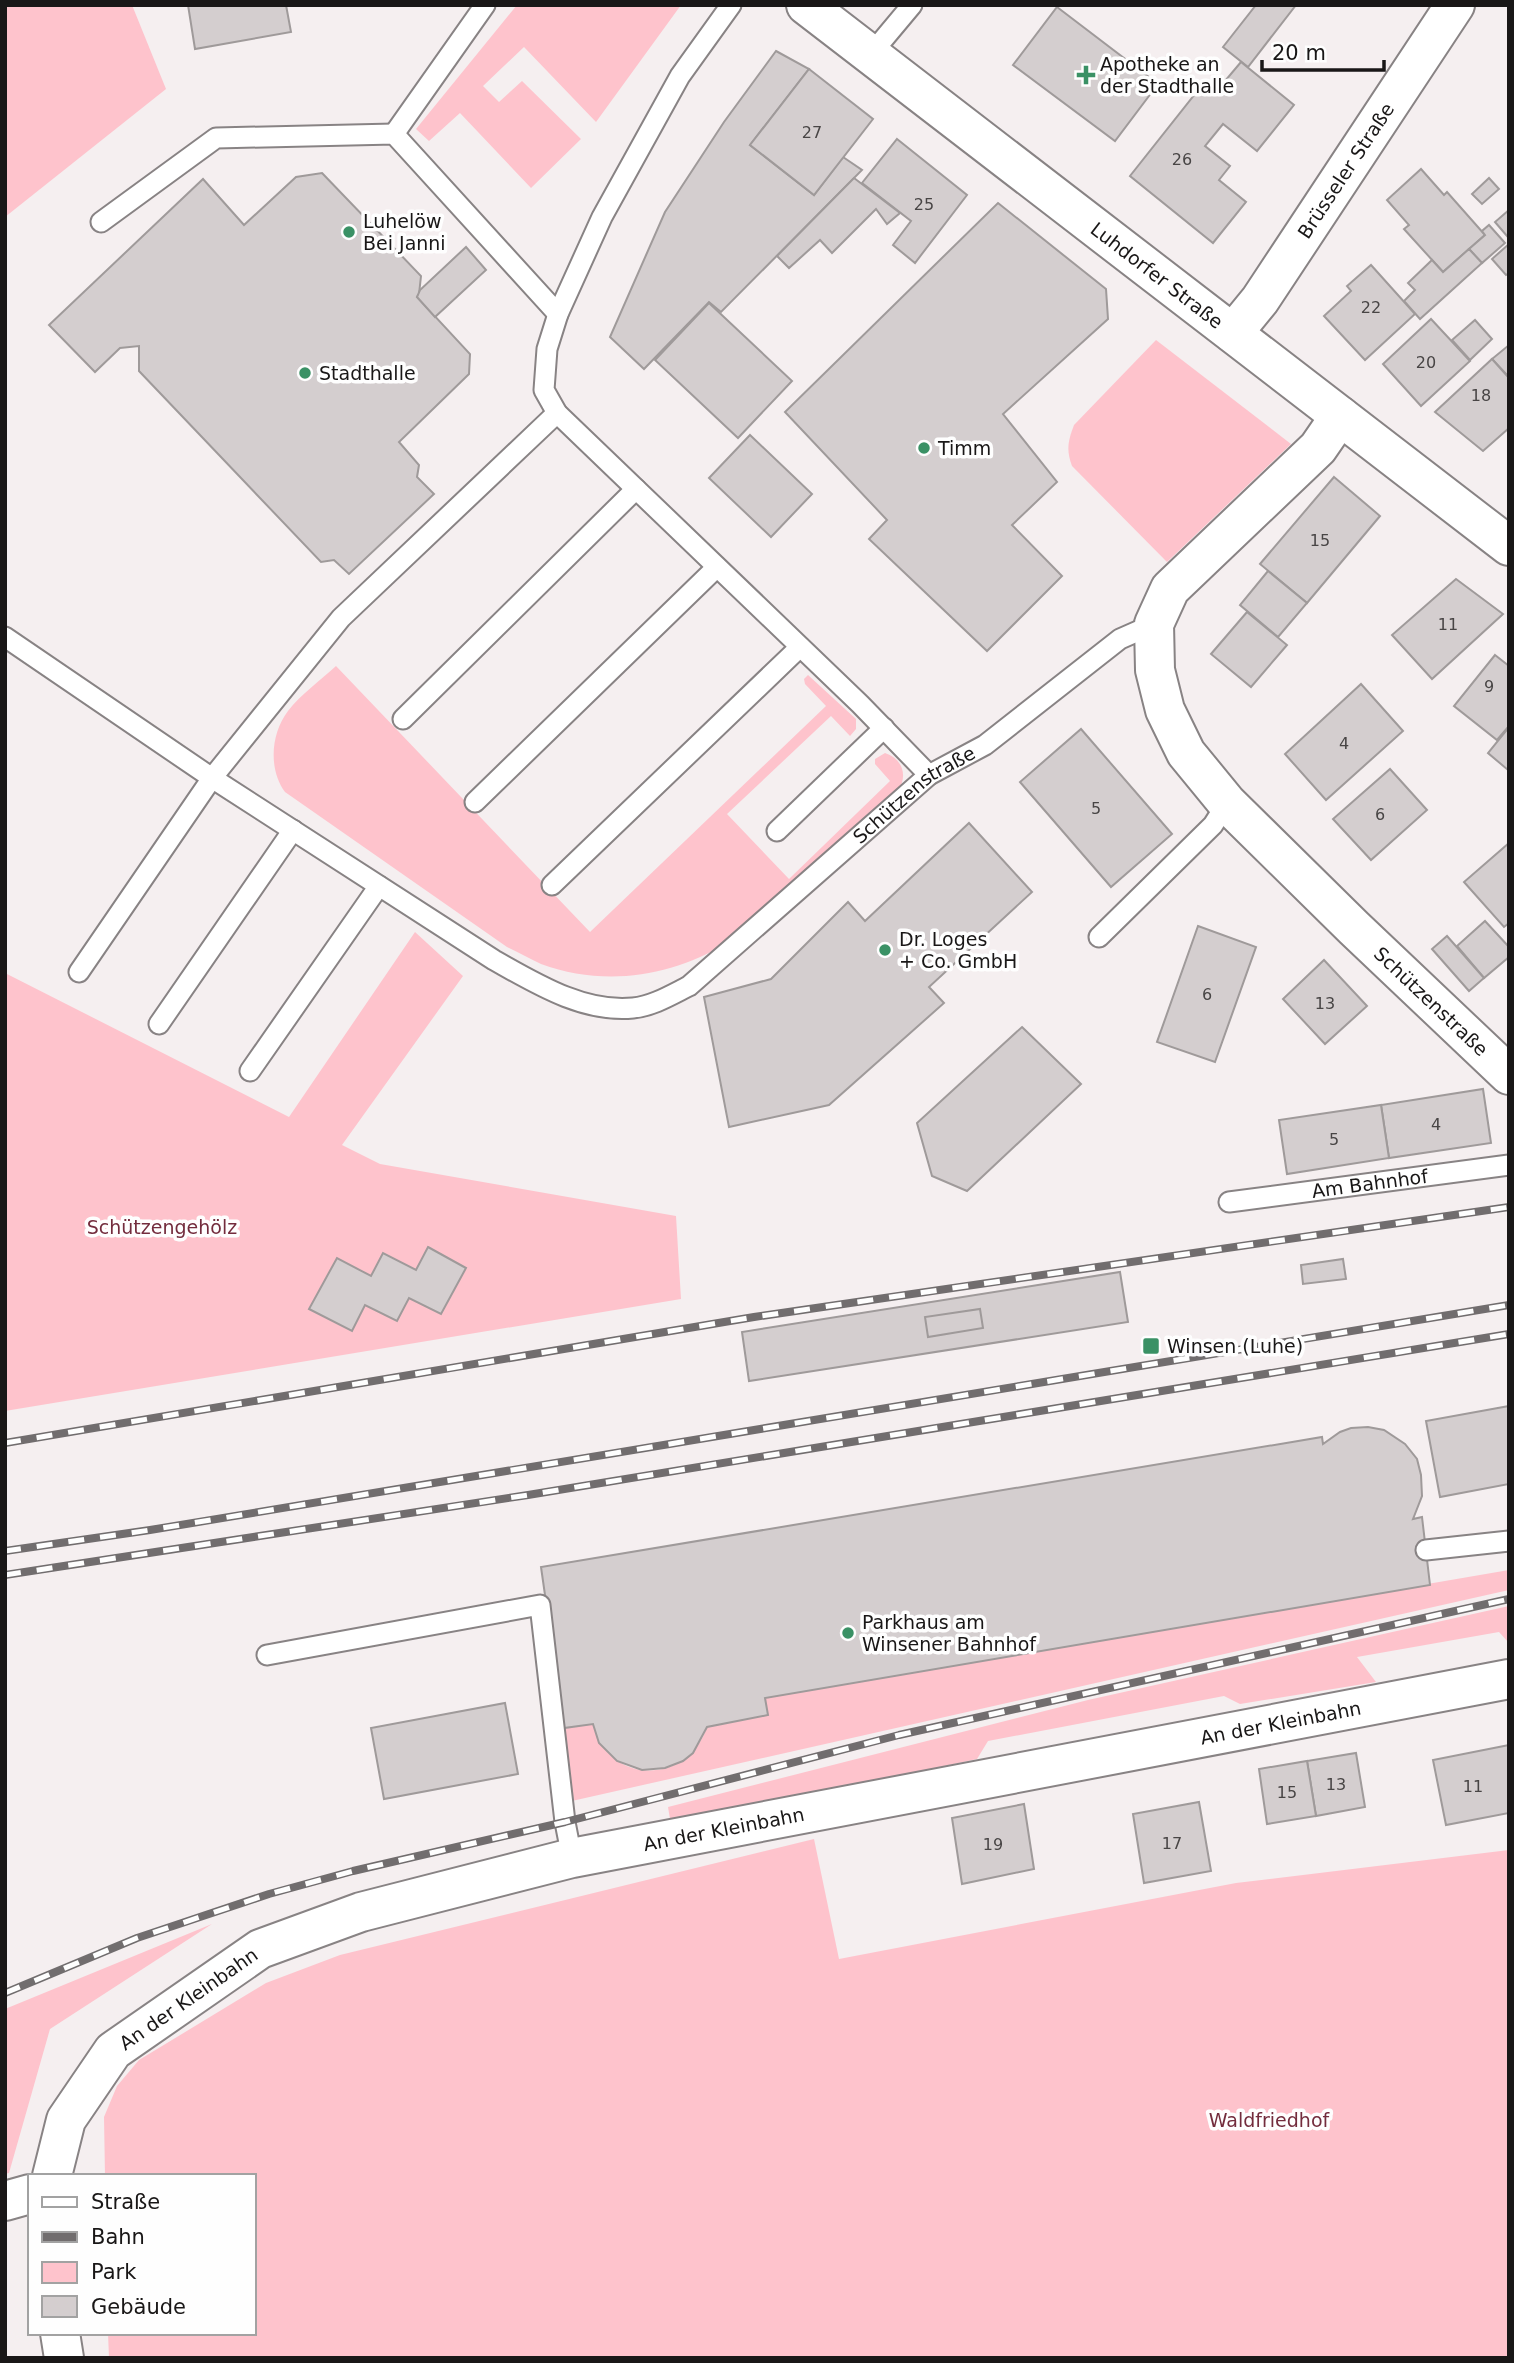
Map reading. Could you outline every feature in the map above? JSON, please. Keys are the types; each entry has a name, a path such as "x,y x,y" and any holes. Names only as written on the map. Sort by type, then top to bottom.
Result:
{"street":[{"name":"Luhdorfer Straße","path":"806,5 1509,546"},
{"name":"Brüsseler Straße","path":"1233,333 1260,300 1455,5"},
{"name":"Schützenstraße","path":"1340,416 1318,448 1170,589 1154,625 1155,670 1165,710 1186,753 1227,803 1509,1075"},
{"name":"An der Kleinbahn","path":"52,2174 66,2120 113,2051 260,1949 361,1912 572,1858 1509,1679"},
{"path":"5,2201 28,2195"},
{"path":"60,2335 64,2358"}],"lane":[{"path":"394,134 485,5"},
{"path":"731,5 680,76 602,217 558,314 547,349 544,390 557,413 884,728 929,775"},
{"path":"871,54 912,5"},
{"path":"101,222 216,138 394,134 558,314"},
{"path":"79,971 212,778 341,618 557,413"},
{"path":"403,719 636,489"},
{"path":"475,802 717,566"},
{"name":"Schützenstraße","path":"5,637 212,778 494,960 535,983 577,1001 632,1008 660,1001 689,986 929,775 985,745 1120,639 1154,625"},
{"path":"552,885 800,647"},
{"path":"777,831 884,728"},
{"path":"1099,937 1213,825 1227,803"},
{"path":"159,1024 293,830"},
{"path":"250,1071 379,886"},
{"name":"Am Bahnhof","path":"1229,1202 1509,1165"},
{"path":"1426,1550 1509,1541"},
{"path":"267,1654 540,1605 565,1822 572,1858"}],"green space":[{"path":"5,5 132,5 166,89 5,217"},
{"path":"517,5 681,5 596,122 524,47 483,86 499,102 522,81 581,139 531,188 460,113 429,141 416,129"},
{"path":"1156,340 1291,444 1167,562 1072,466 1068,450 1074,425"},
{"path":"336,666 590,932 826,706 805,684 804,679 808,675 856,719 856,729 850,736 831,716 727,814 789,879 890,781 875,764 875,759 885,753 896,759 902,769 903,780 898,791 727,943 706,955 660,971 637,975 589,975 565,971 541,964 507,947 285,792 274,762 275,740 282,720 305,693"},
{"name":"Schützengehölz","path":"415,932 463,976 342,1145 380,1164 676,1216 681,1299 5,1411 5,973 289,1117"},
{"path":"1509,1570 1509,1590 563,1803 555,1730 593,1724 601,1744 614,1758 630,1767 648,1770 666,1768 683,1760 697,1746 707,1727 768,1715 765,1698"},
{"path":"1509,1606 1509,1643 1499,1632 1357,1657 1376,1682 1240,1704 1224,1696 988,1741 977,1759 671,1825 668,1807 1088,1700"},
{"name":"Waldfriedhof","path":"814,1839 839,1959 1236,1883 1509,1850 1509,2358 109,2358 108,2335 256,2335 256,2174 105,2174 104,2117 117,2086 139,2060 266,1983 340,1955"},
{"path":"212,1924 50,2029 9,2173 5,2174 5,2009"}],"building":[{"path":"188,5 286,5 291,32 195,49"},
{"path":"1256,5 1296,5 1248,67 1223,47"},
{"name":"Apotheke an der Stadthalle","path":"1057,7 1158,84 1115,141 1013,65"},
{"path":"776,51 809,69 750,145 814,195 843,157 862,170 721,312 709,302 644,369 610,337 665,212 724,122"},
{"path":"1241,62 1294,105 1257,151 1223,124 1205,146 1230,166 1219,180 1246,202 1213,243 1130,176 1203,84 1215,93"},
{"path":"809,69 873,119 814,195 750,145"},
{"path":"897,139 967,195 915,263 893,245 911,221 862,183"},
{"path":"1421,169 1444,195 1447,192 1485,235 1443,272 1404,229 1409,225 1387,200"},
{"name":"Stadthalle","path":"322,173 421,276 417,297 470,354 469,374 399,442 419,465 417,477 434,494 349,574 334,560 321,562 139,371 139,346 120,348 95,372 49,325 203,179 244,225 296,177"},
{"path":"854,178 900,213 887,224 876,209 832,253 820,240 789,268 777,256"},
{"path":"1489,178 1499,189 1482,204 1472,194"},
{"name":"Timm","path":"998,203 1106,289 1108,319 1003,414 1057,482 1012,525 1062,576 987,651 869,539 887,520 785,412"},
{"path":"1509,210 1509,234 1507,236 1495,222"},
{"path":"1489,225 1505,243 1482,263 1469,249 1485,235 1482,231"},
{"path":"1509,244 1509,273 1506,275 1492,259"},
{"path":"466,247 486,270 435,317 417,297 420,290"},
{"path":"1469,249 1482,263 1420,319 1404,301 1415,290 1408,283 1432,260 1443,272"},
{"path":"1371,265 1415,314 1365,360 1324,316 1351,291 1347,286"},
{"path":"709,303 792,381 738,438 655,360"},
{"path":"1431,319 1470,361 1421,406 1383,364"},
{"path":"1475,320 1492,339 1470,360 1452,340"},
{"path":"1509,345 1509,373 1507,375 1492,359"},
{"path":"1492,359 1509,378 1509,428 1483,451 1435,412"},
{"path":"750,435 812,494 771,537 709,478"},
{"path":"1334,477 1380,516 1307,603 1260,564"},
{"path":"1268,571 1307,603 1278,637 1240,605"},
{"path":"1456,579 1503,614 1432,679 1392,635"},
{"path":"1247,612 1287,645 1251,687 1211,654"},
{"path":"1495,655 1509,666 1509,726 1497,740 1454,706"},
{"path":"1361,684 1403,731 1326,800 1285,754"},
{"path":"1509,727 1509,769 1508,770 1488,753"},
{"path":"1081,729 1172,834 1111,887 1020,782"},
{"path":"1390,769 1427,810 1371,860 1333,819"},
{"name":"Dr. Loges + Co. GmbH","path":"969,823 1032,892 929,987 944,1003 829,1105 729,1127 704,997 771,979 848,902 865,921"},
{"path":"1509,843 1509,923 1504,927 1464,882"},
{"path":"1485,921 1509,947 1509,957 1484,978 1457,946"},
{"path":"1198,926 1256,947 1215,1062 1157,1042"},
{"path":"1447,936 1484,978 1469,991 1432,949"},
{"path":"1324,960 1367,1006 1325,1044 1283,999"},
{"path":"1022,1027 1081,1084 967,1191 932,1176 917,1123"},
{"path":"1483,1089 1491,1143 1389,1158 1381,1105"},
{"path":"1381,1105 1389,1158 1287,1174 1279,1120"},
{"path":"428,1247 466,1268 441,1314 409,1298 397,1321 365,1305 352,1331 309,1309 337,1258 371,1276 383,1253 416,1270"},
{"path":"1343,1259 1346,1279 1303,1284 1301,1265"},
{"path":"1120,1272 1128,1322 749,1381 742,1332"},
{"path":"980,1309 983,1328 928,1337 925,1317"},
{"path":"1509,1406 1509,1484 1440,1497 1426,1421"},
{"name":"Parkhaus am Winsener Bahnhof","path":"1351,1428 1384,1430 1405,1444 1417,1459 1422,1496 1413,1519 1422,1517 1430,1585 765,1698 768,1715 707,1727 693,1753 683,1761 665,1768 642,1770 617,1761 599,1743 593,1724 564,1728 541,1567 1322,1437 1323,1444"},
{"path":"505,1703 518,1774 384,1799 371,1728"},
{"path":"1509,1745 1509,1813 1446,1825 1433,1760"},
{"path":"1356,1753 1365,1807 1316,1816 1307,1761"},
{"path":"1307,1761 1316,1816 1267,1824 1259,1769"},
{"path":"1199,1802 1211,1871 1144,1883 1133,1814"},
{"path":"1024,1804 1034,1869 962,1884 952,1818"}],"railway":[{"path":"5,1443 754,1317 1509,1207"},
{"path":"5,1551 150,1530 1509,1305"},
{"path":"5,1575 528,1495 1509,1334"},
{"path":"5,1993 137,1938 269,1894 353,1871 565,1822 899,1735 1509,1599"}],"place":[{"name":"Apotheke an der Stadthalle","path":"1086,75"},
{"name":"Luhelöw Bei Janni","path":"349,232"},
{"name":"Stadthalle","path":"305,373"},
{"name":"Timm","path":"924,448"},
{"name":"Dr. Loges + Co. GmbH","path":"885,950"},
{"name":"Winsen (Luhe)","path":"1151,1346"},
{"name":"Parkhaus am Winsener Bahnhof","path":"848,1633"}]}
